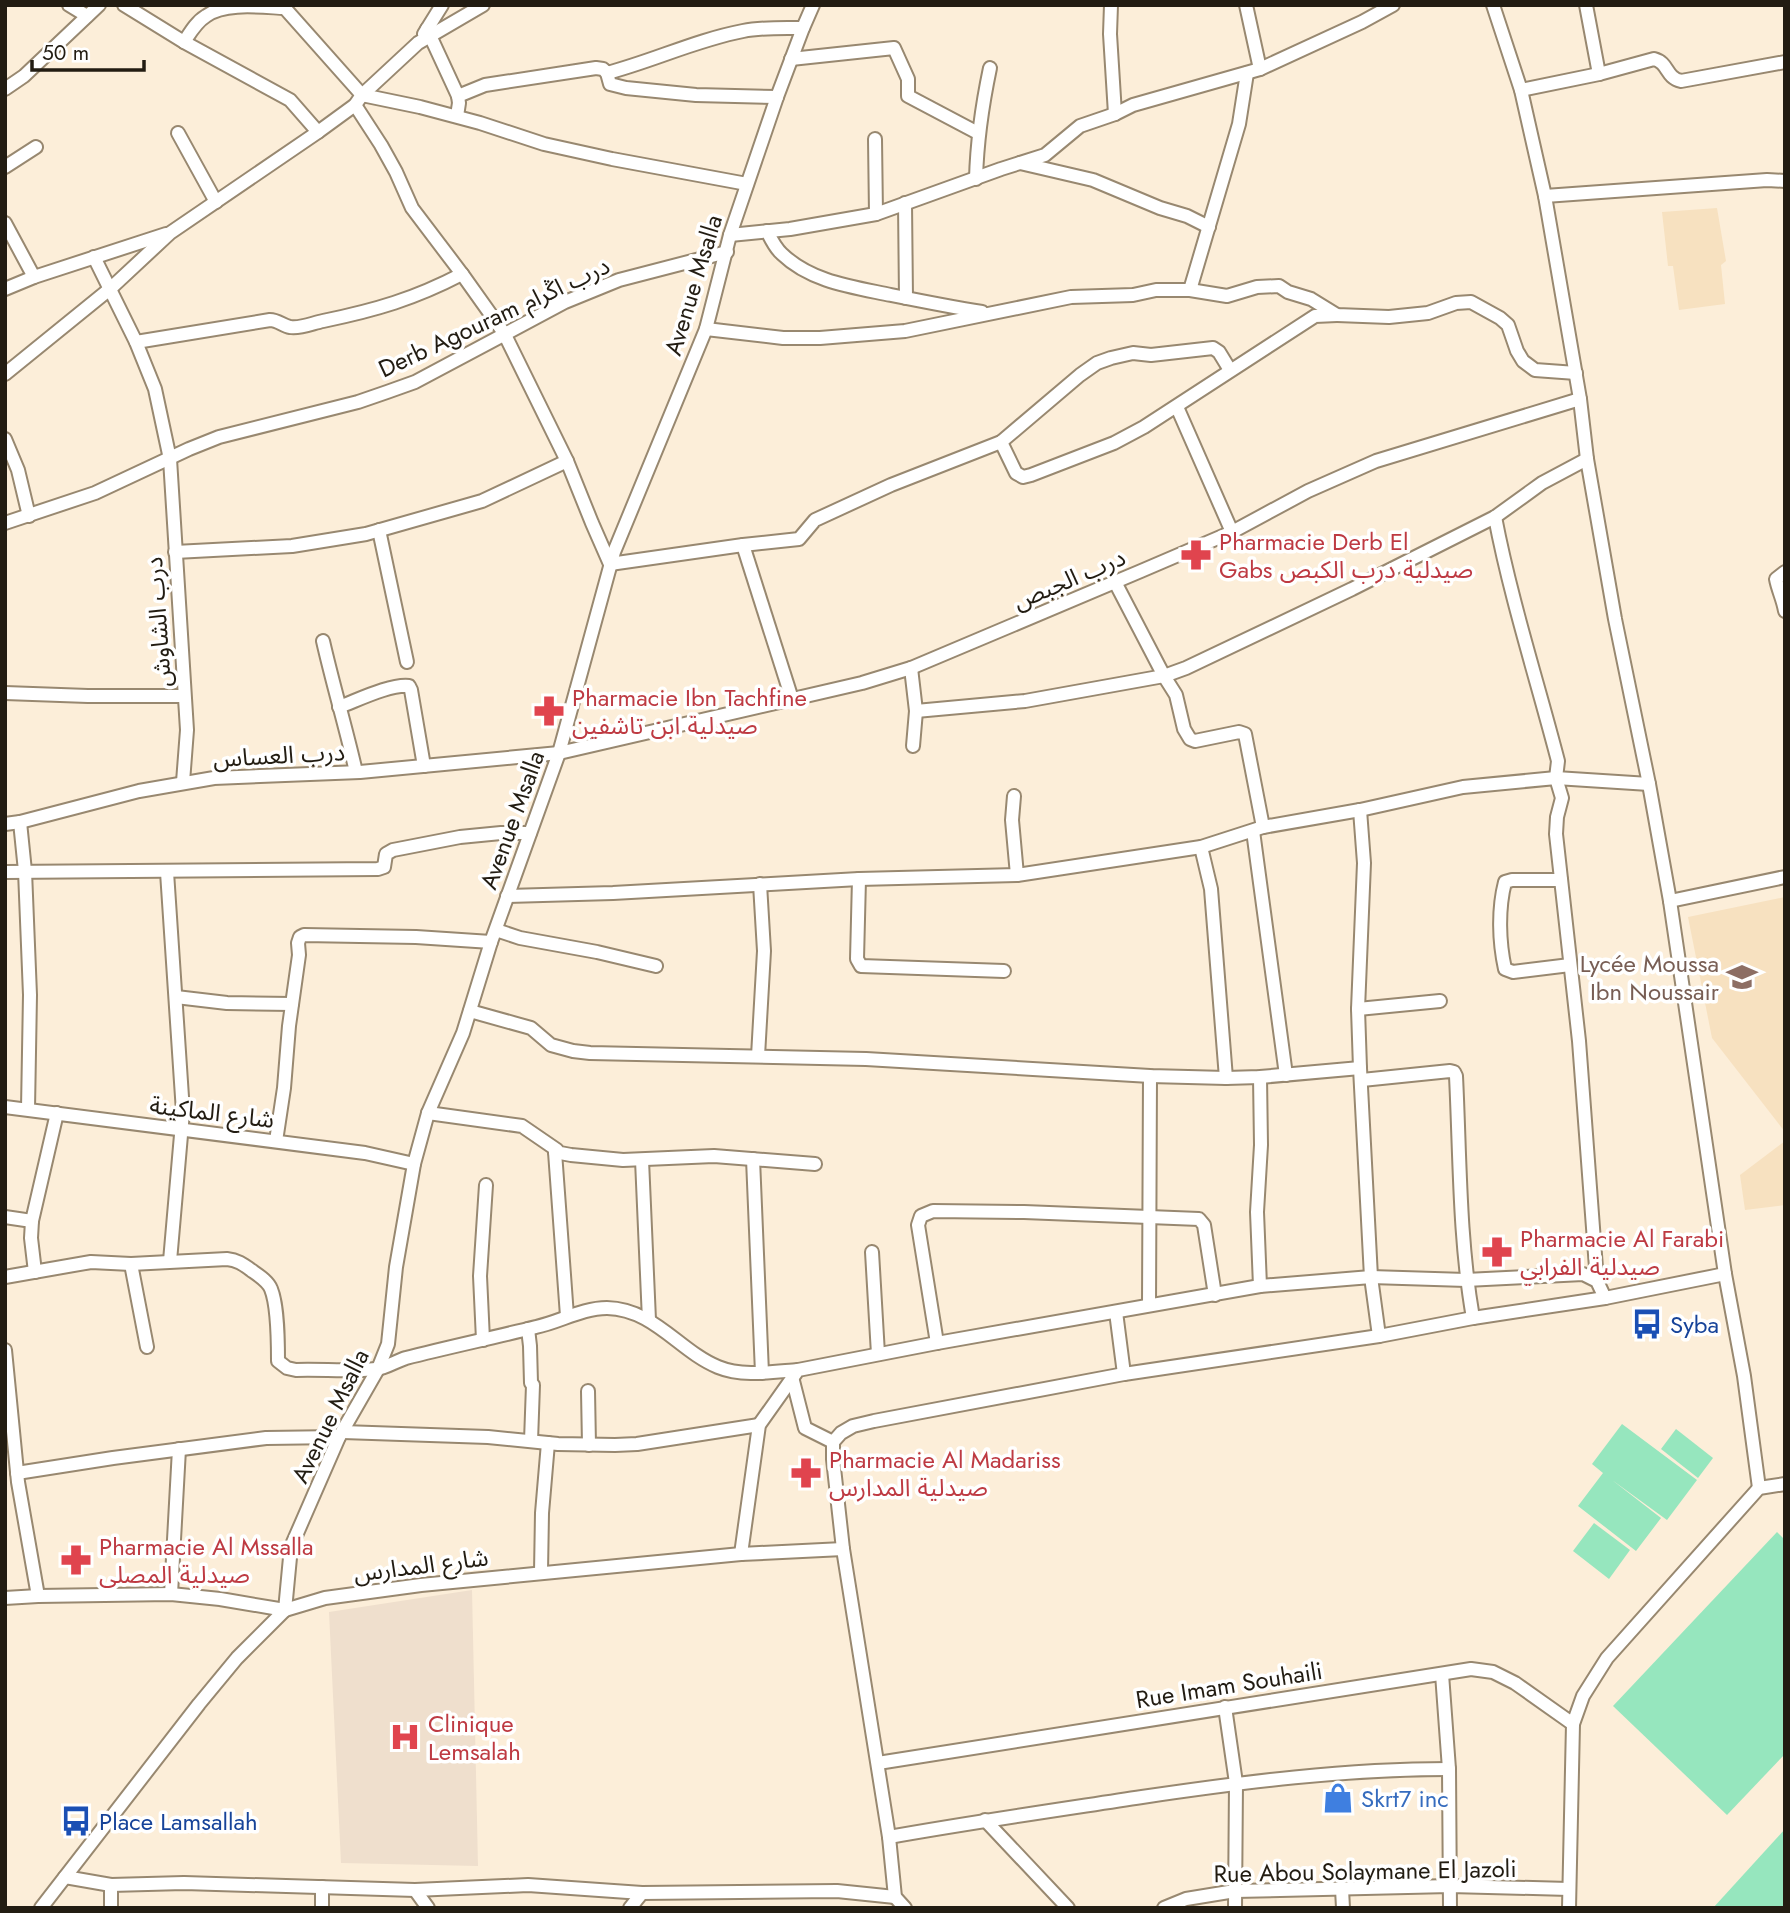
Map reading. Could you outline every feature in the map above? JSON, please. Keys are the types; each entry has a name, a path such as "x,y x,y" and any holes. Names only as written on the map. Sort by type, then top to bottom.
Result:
{"street":[{"path":"69,5 87,16"},
{"path":"5,89 24,76 99,5"},
{"path":"124,5 184,42 290,100 318,132"},
{"path":"425,36 442,5"},
{"path":"5,374 111,288 170,233 318,132 358,100 425,36 483,5"},
{"name":"Avenue Msalla","path":"285,1611 291,1547 341,1434 378,1369 388,1345 396,1267 414,1164 428,1113 463,1033 493,936 559,752 610,564 706,329 730,235 777,97 813,5"},
{"path":"1111,5 1115,114"},
{"path":"1190,290 1253,71 1246,5"},
{"path":"730,235 790,229 876,214 1045,155 1080,126 1133,105 1253,71 1362,22 1393,5"},
{"path":"1493,5 1521,90 1545,196 1615,619 1670,901 1759,1489"},
{"path":"1586,5 1599,74"},
{"path":"184,42 195,26 216,10 283,7 358,100 412,208 504,333 567,461 610,564 800,538 815,520 891,485 1000,442 1080,375 1097,363 1111,358 1213,348 1219,352 1230,370"},
{"path":"607,73 685,46 744,31 769,28 803,29"},
{"path":"425,36 458,96 457,116"},
{"path":"791,59 894,48 908,79 908,96 978,133"},
{"path":"1521,90 1599,74 1654,59 1663,63 1671,77 1681,80 1785,62"},
{"path":"458,96 485,85 600,68 607,73 610,84 626,88 696,95 777,97"},
{"path":"976,179 978,133 990,68"},
{"path":"358,100 420,107 544,144 747,184"},
{"path":"178,133 216,202"},
{"path":"876,139 876,214"},
{"path":"5,167 36,147"},
{"path":"1020,163 1093,180 1209,227"},
{"path":"1545,196 1767,180 1785,181"},
{"path":"905,203 906,298"},
{"path":"5,223 34,277"},
{"path":"767,231 783,255 823,279 989,313"},
{"path":"5,289 170,233"},
{"name":"Derb Agouram درب اڭرام","path":"5,523 95,493 219,437 387,393 425,377 565,302 619,280 727,252"},
{"name":"درب الشاوش","path":"94,257 136,342 155,389 170,458 187,740 183,782"},
{"path":"136,342 270,320 293,328 390,306 434,289 462,274"},
{"path":"706,329 783,338 820,338 905,331 1071,297 1133,295 1156,290 1190,290 1227,296 1257,287 1279,286 1288,292 1311,299 1338,315"},
{"path":"1000,442 1016,473 1023,477 1114,443 1177,407 1315,316 1389,317 1428,313 1456,303 1471,302 1500,318 1507,325 1523,361 1535,370 1576,373"},
{"name":"درب الجبص","path":"559,752 862,683 911,668 1232,532 1308,491 1376,461 1580,398"},
{"path":"1177,407 1232,532"},
{"path":"5,439 18,470 29,516"},
{"path":"916,710 1025,701 1164,676 1186,668 1495,517 1542,483 1587,459"},
{"path":"174,552 292,546 379,530 482,501 567,461"},
{"path":"1495,517 1506,572 1558,761 1556,778 1562,798 1556,834 1579,1041 1597,1281 1605,1298"},
{"path":"379,530 407,662"},
{"path":"743,545 792,699"},
{"path":"1785,572 1776,579 1785,611"},
{"path":"1115,582 1176,695 1184,729 1190,739 1195,741 1239,732 1245,734 1286,1075"},
{"path":"323,640 356,772"},
{"path":"911,668 916,710 913,746"},
{"path":"339,707 383,691 403,685 409,686 424,766"},
{"path":"5,693 184,696"},
{"name":"درب العساس","path":"5,824 183,782 356,772 559,752"},
{"path":"508,896 859,878 1017,875 1202,847 1258,829 1463,787 1556,778 1649,784"},
{"path":"1014,796 1012,820 1017,875"},
{"path":"1360,810 1364,863 1358,1009 1371,1277 1379,1336"},
{"path":"20,822 25,871 30,995 28,1109"},
{"path":"5,872 378,869 384,867 386,854 393,850 460,837 530,833"},
{"path":"1202,847 1211,889 1226,1078"},
{"path":"167,872 183,1096 170,1261"},
{"path":"1670,901 1785,877"},
{"path":"859,878 858,959 861,966 1004,971"},
{"path":"1561,880 1505,882 1500,928 1503,963 1505,970 1513,972 1570,965"},
{"path":"758,1056 764,951 760,884"},
{"path":"276,1141 299,955 298,943 304,935 520,938 656,966"},
{"path":"176,997 227,1003 292,1004"},
{"path":"1358,1009 1440,1001"},
{"path":"470,1011 531,1028 551,1045 573,1051 866,1059 1226,1078 1454,1072 1466,1280 1473,1318"},
{"path":"1149,1305 1150,1076"},
{"path":"1260,1077 1261,1144 1256,1212 1260,1286"},
{"name":"شارع الماكينة","path":"5,1107 377,1155 414,1164"},
{"path":"35,1272 32,1221 57,1113"},
{"path":"428,1113 522,1126 557,1150 555,1152 567,1316"},
{"path":"555,1152 584,1157 642,1160 693,1156 816,1164"},
{"path":"752,1159 762,1373"},
{"path":"642,1160 649,1320"},
{"path":"483,1340 480,1276 486,1185"},
{"path":"937,1343 918,1225 921,1216 933,1212 1024,1212 1199,1219 1204,1225 1215,1295"},
{"path":"5,1217 32,1221"},
{"path":"872,1251 878,1354"},
{"path":"5,1277 92,1262 131,1264 236,1260 271,1289 278,1361 281,1365 296,1370 378,1369 404,1359 541,1326 596,1308 608,1308 629,1311 649,1320 706,1361 719,1367 762,1373 795,1373 878,1354 1260,1286 1371,1277 1466,1280 1583,1275 1597,1281"},
{"path":"131,1264 147,1347"},
{"path":"905,1908 895,1897 878,1763 843,1549 833,1459 833,1443 841,1433 853,1426 874,1421 1124,1374 1379,1336 1473,1318 1605,1298 1726,1274"},
{"path":"1116,1312 1124,1374"},
{"path":"528,1329 533,1385 531,1441"},
{"path":"5,1350 13,1479 38,1596"},
{"path":"741,1553 760,1425 795,1373"},
{"path":"795,1373 805,1428 833,1443"},
{"path":"588,1391 589,1445"},
{"path":"13,1479 179,1449 266,1437 341,1434 488,1437 589,1445 637,1444 760,1425"},
{"path":"541,1572 542,1513 548,1443"},
{"path":"171,1594 179,1449"},
{"path":"1569,1908 1573,1724 1583,1696 1607,1658 1759,1489 1785,1484"},
{"name":"شارع المدارس","path":"5,1598 171,1594 220,1599 285,1611 325,1598 541,1572 741,1553 843,1549"},
{"path":"41,1908 199,1704 237,1658 285,1611"},
{"name":"Rue Imam Souhaili","path":"878,1763 1471,1669 1493,1672 1515,1683 1573,1724"},
{"path":"1442,1674 1449,1769 1450,1908"},
{"path":"1225,1707 1236,1783 1235,1908"},
{"path":"889,1837 1236,1783 1320,1773 1449,1769"},
{"path":"985,1820 1068,1908"},
{"path":"65,1877 111,1885 184,1883 415,1890 528,1885 662,1894 837,1891 895,1897"},
{"path":"111,1885 111,1908"},
{"name":"Rue Abou Solaymane El Jazoli","path":"1164,1908 1186,1899 1235,1891 1450,1886 1569,1889"},
{"path":"322,1887 322,1908"},
{"path":"1342,1889 1343,1908"},
{"path":"415,1890 428,1908"},
{"path":"631,1908 642,1893"},
{"path":"662,1894 662,1908"}],"shaded area":[{"path":"1717,208 1726,261 1721,265 1725,304 1679,310 1673,266 1668,266 1662,212"},
{"name":"Lycée Moussa Ibn Noussair","path":"1785,897 1785,1132 1712,1038 1688,917"},
{"path":"1785,1141 1785,1205 1745,1210 1740,1175"},
{"name":"Clinique Lemsalah","path":"472,1590 478,1866 341,1863 329,1612"}],"green space":[{"path":"1622,1424 1697,1480 1667,1520 1612,1480 1661,1518 1636,1551 1578,1506 1603,1473 1592,1464"},
{"path":"1676,1429 1713,1458 1698,1478 1661,1449"},
{"path":"1594,1523 1630,1550 1609,1579 1573,1551"},
{"path":"1777,1532 1785,1540 1785,1754 1727,1815 1613,1706"},
{"path":"1785,1829 1785,1908 1713,1908"}],"place":[{"name":"Pharmacie Derb El Gabs صيدلية درب الكبص","path":"1196,555"},
{"name":"Pharmacie Ibn Tachfine صيدلية ابن تاشفين","path":"549,711"},
{"name":"Lycée Moussa Ibn Noussair","path":"1742,977"},
{"name":"Pharmacie Al Farabi صيدلية الفرابي","path":"1497,1252"},
{"name":"Syba","path":"1647,1324"},
{"name":"Pharmacie Al Madariss صيدلية المدارس","path":"806,1473"},
{"name":"Pharmacie Al Mssalla صيدلية المصلى","path":"76,1560"},
{"name":"Clinique Lemsalah","path":"405,1737"},
{"name":"Skrt7 inc","path":"1338,1798"},
{"name":"Place Lamsallah","path":"76,1821"}]}
